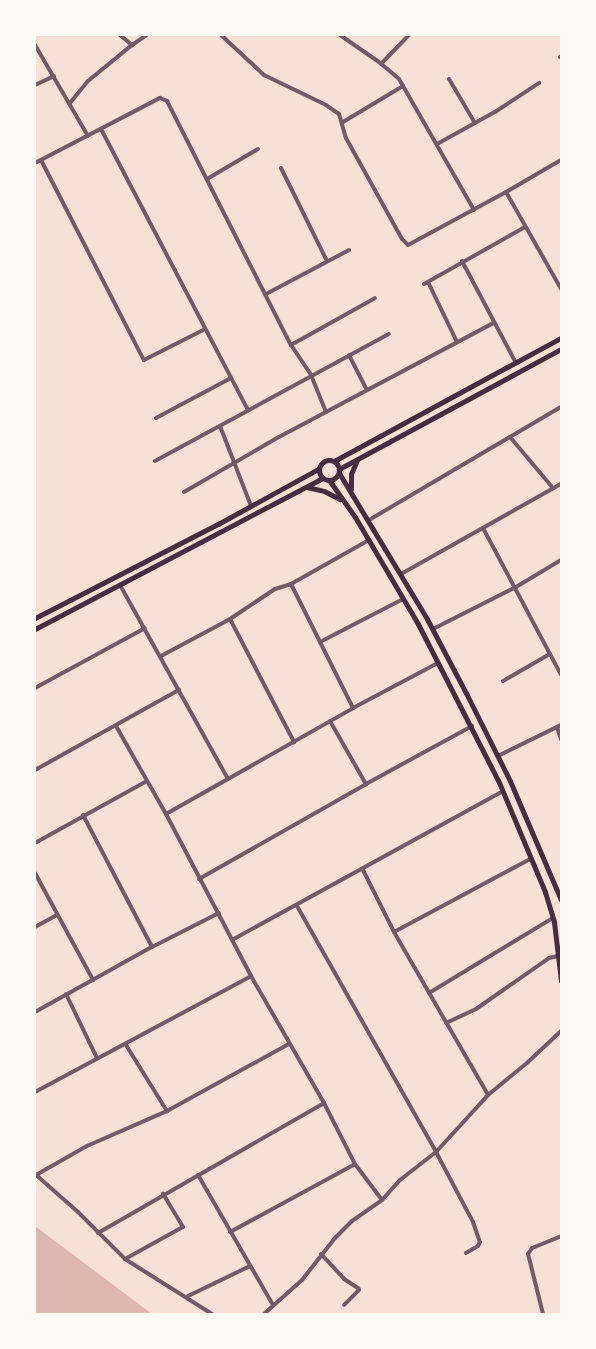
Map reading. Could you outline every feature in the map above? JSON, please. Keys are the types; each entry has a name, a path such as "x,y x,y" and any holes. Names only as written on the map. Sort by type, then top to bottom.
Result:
{"main road":[{"path":"35,618 251,506 318,469 324,461 334,461 561,338"},
{"path":"35,629 306,488 326,479 335,478 339,471 358,460 561,349"},
{"path":"351,490 351,474 358,460"},
{"path":"334,461 433,630 498,756 561,900"},
{"path":"318,469 343,500 369,540 403,599 472,726 503,791 545,892 553,918 561,981"},
{"path":"306,488 324,491 343,500"}],"street":[{"path":"120,35 132,45"},
{"path":"70,103 88,80 147,35"},
{"path":"221,35 264,75 326,105 339,114 343,122 346,138 402,239 408,245 561,160"},
{"path":"340,35 381,64 403,86 474,210"},
{"path":"381,64 409,35"},
{"path":"35,44 88,136"},
{"path":"35,85 54,76"},
{"path":"449,79 475,124"},
{"path":"437,144 475,124 539,83"},
{"path":"343,122 403,86"},
{"path":"35,163 163,98 207,179 291,344 311,374 326,412"},
{"path":"101,129 248,410"},
{"path":"207,179 258,149"},
{"path":"41,160 144,360 205,329"},
{"path":"281,168 327,261"},
{"path":"506,192 561,289"},
{"path":"457,342 426,283 525,227"},
{"path":"266,294 349,250"},
{"path":"462,261 493,323 516,363"},
{"path":"291,344 375,298"},
{"path":"184,492 326,412 493,323"},
{"path":"155,462 311,374 389,334"},
{"path":"349,355 367,390"},
{"path":"156,418 231,378"},
{"path":"368,520 561,407"},
{"path":"220,426 251,506"},
{"path":"510,437 553,488"},
{"path":"401,574 561,484"},
{"path":"483,528 561,674"},
{"path":"161,656 230,619 276,589 291,584 369,540"},
{"path":"433,630 516,587 561,560"},
{"path":"291,584 354,708"},
{"path":"120,585 228,778"},
{"path":"320,642 403,599"},
{"path":"230,619 294,742"},
{"path":"35,688 145,628"},
{"path":"503,681 550,654"},
{"path":"166,814 330,721 438,663"},
{"path":"35,770 179,690"},
{"path":"330,721 366,784"},
{"path":"116,726 166,814 251,976 324,1104 355,1164 382,1200"},
{"path":"199,879 472,726"},
{"path":"498,756 559,726 561,739"},
{"path":"35,843 147,781"},
{"path":"232,940 363,870 503,791"},
{"path":"83,816 152,947"},
{"path":"394,932 530,859"},
{"path":"363,870 394,932 488,1095"},
{"path":"35,873 94,980"},
{"path":"297,906 457,1191 480,1242 478,1246 466,1253"},
{"path":"35,1012 152,947 219,913"},
{"path":"35,928 57,915"},
{"path":"429,993 553,918"},
{"path":"446,1023 476,1010 548,958 558,956"},
{"path":"35,1092 126,1045 251,976"},
{"path":"66,994 98,1058"},
{"path":"264,1314 302,1280 320,1254 352,1221 382,1200 400,1180 436,1152 488,1095 528,1062 561,1031"},
{"path":"212,1314 126,1259 78,1212 36,1175 88,1146 167,1112 290,1044"},
{"path":"126,1045 167,1112"},
{"path":"98,1233 198,1174 324,1104"},
{"path":"230,1232 355,1164"},
{"path":"198,1174 273,1305"},
{"path":"126,1259 183,1227 163,1194"},
{"path":"544,1314 528,1254 532,1248 561,1236"},
{"path":"320,1254 344,1279 359,1290 344,1305"},
{"path":"186,1297 250,1266"}],"shaded area":[{"path":"35,1226 152,1314 35,1314"}]}
